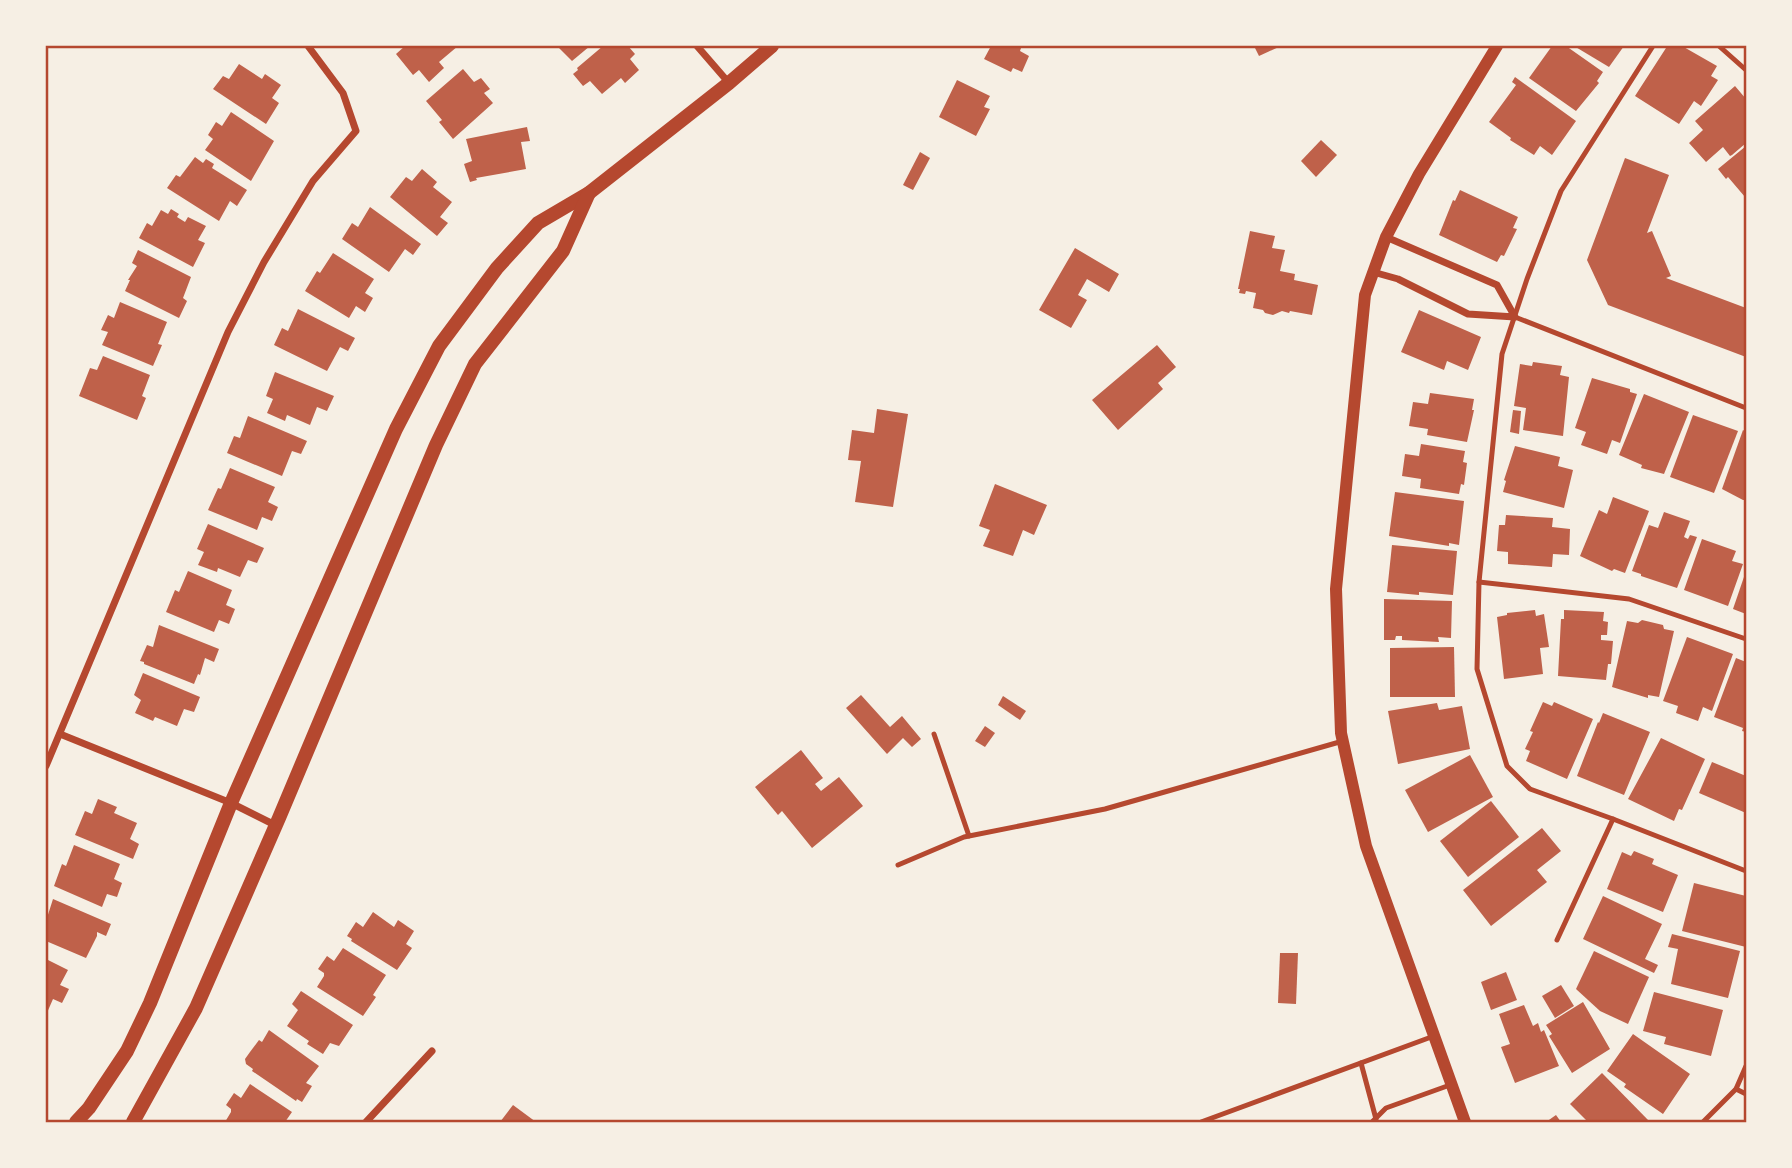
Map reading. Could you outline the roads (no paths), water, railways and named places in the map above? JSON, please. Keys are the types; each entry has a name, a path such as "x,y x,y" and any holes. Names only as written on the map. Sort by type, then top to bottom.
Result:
{"main road":[{"path":"76,1122 89,1108 133,1039 157,988 231,803 396,429 439,346 497,268 538,223 590,192 772,46"},
{"path":"133,1122 195,1008 276,825 436,445 475,364 563,251 590,192"}],"street":[{"path":"46,766 228,332 264,262 313,181 356,131 343,93 308,46"},
{"path":"697,46 729,83"},
{"path":"1465,1122 1366,846 1343,741 1336,589 1366,295 1386,237 1419,174 1497,46"},
{"path":"1386,237 1497,285 1515,317"},
{"path":"1373,272 1398,279 1468,314 1515,317"},
{"path":"60,734 231,803 276,825"},
{"path":"366,1122 432,1051"}],"lane":[{"path":"1653,46 1561,191 1502,354 1479,582 1477,669 1507,766 1530,789 1613,818 1746,871"},
{"path":"1719,46 1746,70"},
{"path":"1515,317 1746,408"},
{"path":"1479,582 1629,599 1746,639"},
{"path":"934,734 969,836"},
{"path":"898,866 969,836 1105,810 1343,741"},
{"path":"1557,940 1613,818"},
{"path":"1205,1122 1434,1036"},
{"path":"1361,1063 1374,1121"},
{"path":"1703,1122 1736,1089 1746,1066"},
{"path":"1374,1121 1387,1108 1452,1085"},
{"path":"1736,1089 1746,1094"}]}
